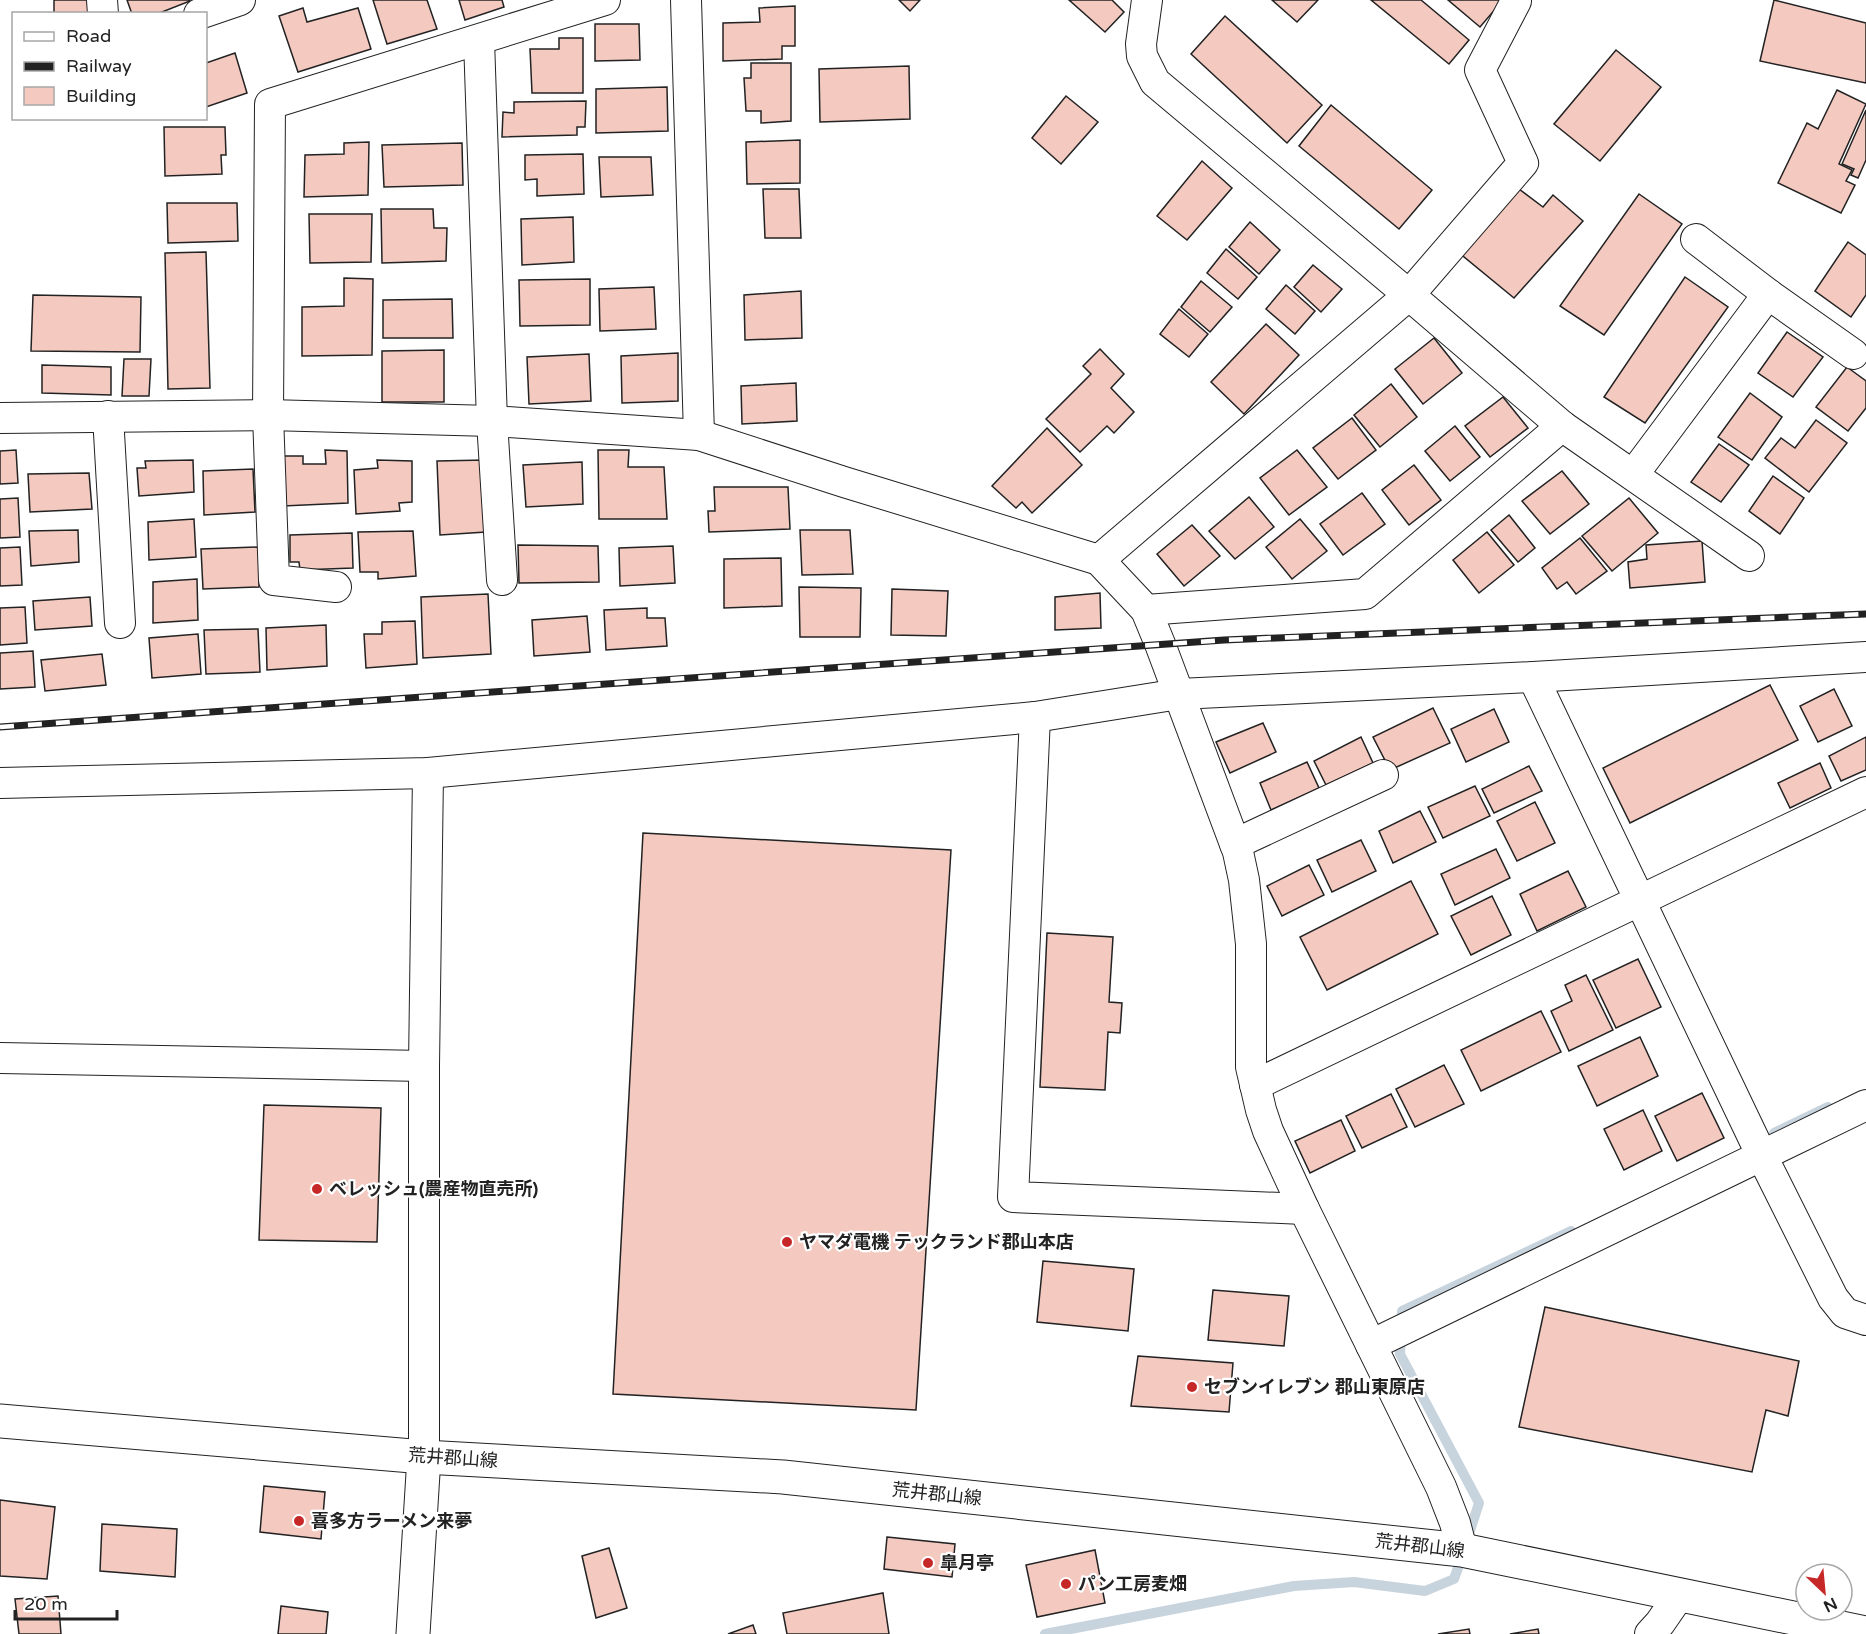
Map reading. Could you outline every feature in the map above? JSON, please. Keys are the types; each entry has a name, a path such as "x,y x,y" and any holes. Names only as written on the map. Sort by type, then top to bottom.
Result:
{"main road":[{"name":"荒井郡山線","path":"0,1422 424,1457 783,1477 1462,1550 1866,1633"},
{"path":"413,1634 424,1457"}],"street":[{"path":"205,12 240,0"},
{"path":"336,587 274,580 268,415 270,104 605,0"},
{"path":"686,0 699,435"},
{"path":"1148,0 1141,44 1142,56 1155,82 1562,426 1749,556"},
{"path":"1099,560 1409,295 1523,163 1480,70 1516,2"},
{"path":"479,40 492,421 502,580"},
{"path":"1696,239 1768,294 1853,354"},
{"path":"1633,475 1768,294"},
{"path":"0,418 268,415 492,421 699,435 1099,560 1146,610 1235,844 1244,880 1251,944 1251,1067 1268,1131 1441,1487 1455,1523 1462,1550"},
{"path":"108,416 120,623"},
{"path":"1146,610 1365,594 1562,426"},
{"path":"0,783 428,773 1035,717 1179,694 1533,677 1866,657"},
{"path":"1533,677 1762,1156 1833,1298 1845,1313 1866,1320"},
{"path":"1035,717 1012,1197 1304,1209"},
{"path":"424,1457 424,1066 428,773"},
{"path":"1235,844 1383,775"},
{"path":"1255,1085 1866,792"},
{"path":"0,1058 424,1066"},
{"path":"1371,1345 1866,1105"},
{"path":"1650,1634 1680,1594"}],"building":[{"path":"54,0 92,0 92,12 54,12"},
{"path":"127,0 190,0 162,12 131,12"},
{"path":"373,0 427,0 437,29 387,44"},
{"path":"459,0 502,0 504,7 465,20"},
{"path":"899,0 920,0 910,11"},
{"path":"1069,0 1112,0 1124,12 1105,32"},
{"path":"1272,0 1318,0 1297,22"},
{"path":"1371,0 1421,0 1469,40 1449,64"},
{"path":"1448,0 1503,0 1480,27"},
{"path":"1774,0 1866,23 1866,83 1760,61"},
{"path":"795,6 795,46 782,46 782,59 723,61 723,23 760,22 759,8"},
{"path":"303,8 307,22 358,8 371,49 298,72 279,16"},
{"path":"1225,16 1322,105 1287,143 1191,54"},
{"path":"595,24 639,24 640,60 595,61"},
{"path":"559,38 583,38 583,93 532,93 530,49 559,49"},
{"path":"1616,50 1661,87 1600,161 1554,124"},
{"path":"235,53 247,93 207,107 207,63"},
{"path":"751,63 791,63 791,121 761,123 761,111 746,111 744,78 751,78"},
{"path":"909,66 910,119 820,122 819,69"},
{"path":"667,87 668,131 596,133 596,89"},
{"path":"1837,90 1866,104 1839,164 1852,170 1846,181 1855,185 1841,213 1778,183 1807,123 1818,129"},
{"path":"1066,96 1098,122 1061,164 1032,138"},
{"path":"586,101 585,127 577,127 577,135 502,137 503,112 514,113 514,102"},
{"path":"1331,105 1432,190 1399,229 1299,146"},
{"path":"1866,110 1866,160 1858,178 1851,175 1854,169 1842,164"},
{"path":"164,127 225,127 226,155 221,155 222,174 165,176"},
{"path":"800,140 800,183 747,184 746,142"},
{"path":"369,142 368,195 304,197 305,155 344,154 344,143"},
{"path":"462,143 463,185 384,187 382,145"},
{"path":"583,154 584,194 537,196 537,179 525,180 525,155"},
{"path":"599,157 651,157 653,195 601,197"},
{"path":"1202,161 1232,188 1187,240 1157,216"},
{"path":"1515,186 1543,207 1553,195 1583,221 1514,298 1458,252"},
{"path":"763,189 799,189 801,238 765,238"},
{"path":"1639,194 1682,224 1604,335 1560,306"},
{"path":"167,203 237,203 238,241 168,243"},
{"path":"381,209 433,209 434,228 447,228 446,261 382,263"},
{"path":"309,214 372,214 371,262 310,263"},
{"path":"573,217 574,262 522,265 521,219"},
{"path":"1250,222 1280,250 1259,274 1229,247"},
{"path":"1848,242 1866,255 1866,295 1851,317 1815,291"},
{"path":"1226,249 1257,277 1238,299 1207,273"},
{"path":"206,252 210,388 168,389 165,253"},
{"path":"1313,265 1342,289 1321,312 1294,287"},
{"path":"1685,277 1728,307 1645,423 1604,397"},
{"path":"344,278 373,279 372,355 302,356 302,307 344,306"},
{"path":"590,279 590,325 520,326 519,280"},
{"path":"1201,281 1232,307 1210,332 1181,307"},
{"path":"1286,285 1315,311 1295,334 1266,309"},
{"path":"654,287 656,329 600,331 599,289"},
{"path":"801,291 802,338 745,340 744,295"},
{"path":"33,295 141,297 140,352 31,351"},
{"path":"452,299 453,338 383,338 383,300"},
{"path":"1179,309 1208,334 1189,357 1160,334"},
{"path":"1266,324 1299,355 1244,414 1211,382"},
{"path":"1787,332 1823,357 1793,397 1758,373"},
{"path":"1434,338 1462,373 1423,404 1395,369"},
{"path":"1100,349 1124,374 1111,388 1134,412 1114,433 1107,426 1080,452 1046,419 1091,374 1083,366"},
{"path":"444,350 444,402 382,402 382,351"},
{"path":"678,353 678,401 622,403 621,356"},
{"path":"589,354 591,401 529,404 527,357"},
{"path":"124,359 151,359 149,396 122,396"},
{"path":"42,365 111,367 111,395 42,393"},
{"path":"1847,367 1866,381 1866,408 1848,431 1816,407"},
{"path":"796,383 797,421 742,424 741,386"},
{"path":"1391,384 1417,417 1380,447 1354,415"},
{"path":"1750,393 1782,417 1752,460 1718,437"},
{"path":"1503,397 1528,428 1490,457 1465,426"},
{"path":"1352,418 1376,450 1338,479 1313,448"},
{"path":"1816,420 1847,443 1809,492 1765,458 1781,438 1795,448"},
{"path":"1455,426 1480,457 1450,481 1425,451"},
{"path":"1047,428 1082,465 1032,513 1022,502 1016,508 992,486"},
{"path":"1719,444 1749,465 1721,502 1691,482"},
{"path":"16,450 18,483 0,484 0,451"},
{"path":"325,450 347,451 348,503 283,506 282,456 303,456 303,464 326,464"},
{"path":"598,450 629,450 628,467 664,467 667,519 599,519"},
{"path":"1297,450 1327,487 1289,515 1260,478"},
{"path":"193,460 194,492 139,496 137,468 146,468 145,461"},
{"path":"377,460 412,461 412,502 399,503 400,511 356,514 354,470 378,468"},
{"path":"485,460 486,532 440,535 437,461"},
{"path":"582,462 583,504 526,507 523,465"},
{"path":"1414,465 1441,500 1409,525 1382,490"},
{"path":"253,469 255,512 204,515 203,471"},
{"path":"1562,471 1589,504 1550,534 1522,501"},
{"path":"89,473 92,509 30,512 28,474"},
{"path":"1773,476 1804,498 1780,534 1749,511"},
{"path":"714,487 788,487 790,529 709,532 708,511 715,511"},
{"path":"1362,493 1385,524 1343,555 1320,524"},
{"path":"1249,497 1274,527 1235,559 1209,531"},
{"path":"18,498 20,537 0,538 0,499"},
{"path":"1629,498 1658,533 1612,571 1582,536"},
{"path":"1509,515 1535,548 1518,562 1491,530"},
{"path":"194,519 196,557 149,560 148,522"},
{"path":"1300,519 1327,551 1292,579 1266,547"},
{"path":"1192,525 1220,556 1184,586 1157,554"},
{"path":"78,530 79,562 31,566 29,531"},
{"path":"800,530 850,530 853,574 802,575"},
{"path":"413,531 416,576 378,579 378,572 360,572 358,532"},
{"path":"1487,532 1514,565 1479,593 1453,560"},
{"path":"352,533 353,568 300,570 299,562 290,562 290,535"},
{"path":"1580,538 1607,571 1576,594 1567,582 1557,589 1542,568"},
{"path":"1702,541 1705,582 1630,588 1628,562 1647,559 1646,545"},
{"path":"518,545 598,546 599,582 519,583"},
{"path":"673,546 675,583 620,586 619,548"},
{"path":"20,547 22,585 0,586 0,548"},
{"path":"259,547 259,587 203,589 201,549"},
{"path":"781,558 782,606 724,608 724,559"},
{"path":"197,579 198,620 153,623 153,582"},
{"path":"799,587 861,588 860,637 800,637"},
{"path":"892,589 948,591 946,636 891,635"},
{"path":"1100,593 1101,628 1055,630 1055,597"},
{"path":"488,594 491,654 423,658 421,597"},
{"path":"90,597 92,626 35,630 33,601"},
{"path":"25,607 27,643 0,645 0,608"},
{"path":"647,608 647,618 665,618 667,646 606,650 604,610"},
{"path":"587,616 590,652 534,656 532,620"},
{"path":"415,621 417,664 366,668 364,634 382,634 382,622"},
{"path":"326,625 327,666 267,670 266,628"},
{"path":"258,629 260,672 206,674 204,630"},
{"path":"198,634 201,674 152,678 149,638"},
{"path":"33,651 35,687 0,689 0,653"},
{"path":"102,654 106,685 45,691 41,660"},
{"path":"1770,685 1798,740 1630,823 1603,768"},
{"path":"1834,689 1852,726 1818,742 1800,706"},
{"path":"1433,708 1450,743 1390,770 1373,737"},
{"path":"1494,709 1509,742 1466,762 1451,729"},
{"path":"1263,723 1276,752 1230,773 1216,742"},
{"path":"1361,737 1373,763 1326,785 1314,761"},
{"path":"1866,737 1866,770 1841,781 1829,756"},
{"path":"1307,762 1319,788 1271,810 1260,783"},
{"path":"1820,763 1831,788 1790,808 1778,783"},
{"path":"1529,766 1542,791 1494,813 1482,789"},
{"path":"1475,786 1490,816 1443,838 1428,807"},
{"path":"1535,802 1555,843 1517,861 1497,821"},
{"path":"1420,811 1436,842 1393,863 1379,831"},
{"path":"643,833 951,850 916,1410 613,1394"},
{"path":"1361,840 1376,871 1332,892 1317,860"},
{"path":"1496,849 1510,878 1455,905 1441,874"},
{"path":"1309,865 1324,895 1282,916 1267,886"},
{"path":"1568,871 1586,907 1537,931 1520,894"},
{"path":"1411,881 1438,934 1327,990 1300,937"},
{"path":"1492,896 1511,935 1471,955 1451,916"},
{"path":"1047,933 1113,937 1109,1002 1122,1003 1120,1033 1108,1032 1105,1090 1040,1087"},
{"path":"1638,959 1661,1007 1616,1028 1593,980"},
{"path":"1586,975 1613,1030 1569,1051 1551,1011 1572,1001 1565,985"},
{"path":"1541,1011 1561,1052 1481,1091 1461,1050"},
{"path":"1640,1037 1658,1076 1597,1106 1578,1066"},
{"path":"1444,1065 1464,1104 1415,1127 1396,1089"},
{"path":"1702,1093 1724,1138 1677,1161 1655,1116"},
{"path":"1391,1094 1407,1127 1362,1148 1346,1116"},
{"path":"264,1105 381,1108 377,1242 259,1240"},
{"path":"1643,1110 1662,1151 1624,1170 1604,1129"},
{"path":"1341,1120 1355,1151 1310,1173 1295,1141"},
{"path":"1043,1261 1134,1269 1128,1331 1037,1322"},
{"path":"1213,1290 1289,1296 1284,1346 1208,1340"},
{"path":"1545,1307 1799,1361 1788,1416 1766,1410 1752,1472 1519,1427"},
{"path":"1138,1356 1233,1363 1229,1412 1131,1406"},
{"path":"264,1486 325,1492 321,1539 260,1532"},
{"path":"0,1500 55,1507 47,1579 0,1576"},
{"path":"102,1524 177,1529 175,1577 100,1571"},
{"path":"887,1537 955,1544 952,1577 884,1569"},
{"path":"609,1548 627,1608 596,1618 582,1556"},
{"name":"パン工房麦畑","path":"1095,1550 1105,1603 1037,1617 1026,1565"},
{"path":"883,1593 889,1634 787,1634 783,1613"},
{"path":"58,1596 61,1634 19,1634 15,1599"},
{"path":"281,1606 328,1612 326,1634 278,1634"},
{"path":"753,1625 756,1634 728,1634"},
{"path":"1469,1629 1470,1634 1438,1634"},
{"path":"1538,1629 1539,1634 1510,1634"}],"waterway":[{"path":"1774,1133 1828,1107"},
{"path":"1467,1540 1479,1503 1400,1354 1402,1311 1571,1231"},
{"path":"1045,1634 1294,1586 1354,1582 1425,1591 1454,1579 1463,1554"}],"railway":[{"path":"0,727 1224,640 1866,614"}],"place":[{"name":"ベレッシュ(農産物直売所)","path":"317,1189"},
{"name":"ヤマダ電機 テックランド郡山本店","path":"787,1242"},
{"name":"セブンイレブン 郡山東原店","path":"1192,1387"},
{"name":"喜多方ラーメン来夢","path":"299,1521"},
{"name":"皐月亭","path":"928,1563"},
{"name":"パン工房麦畑","path":"1066,1584"}]}
